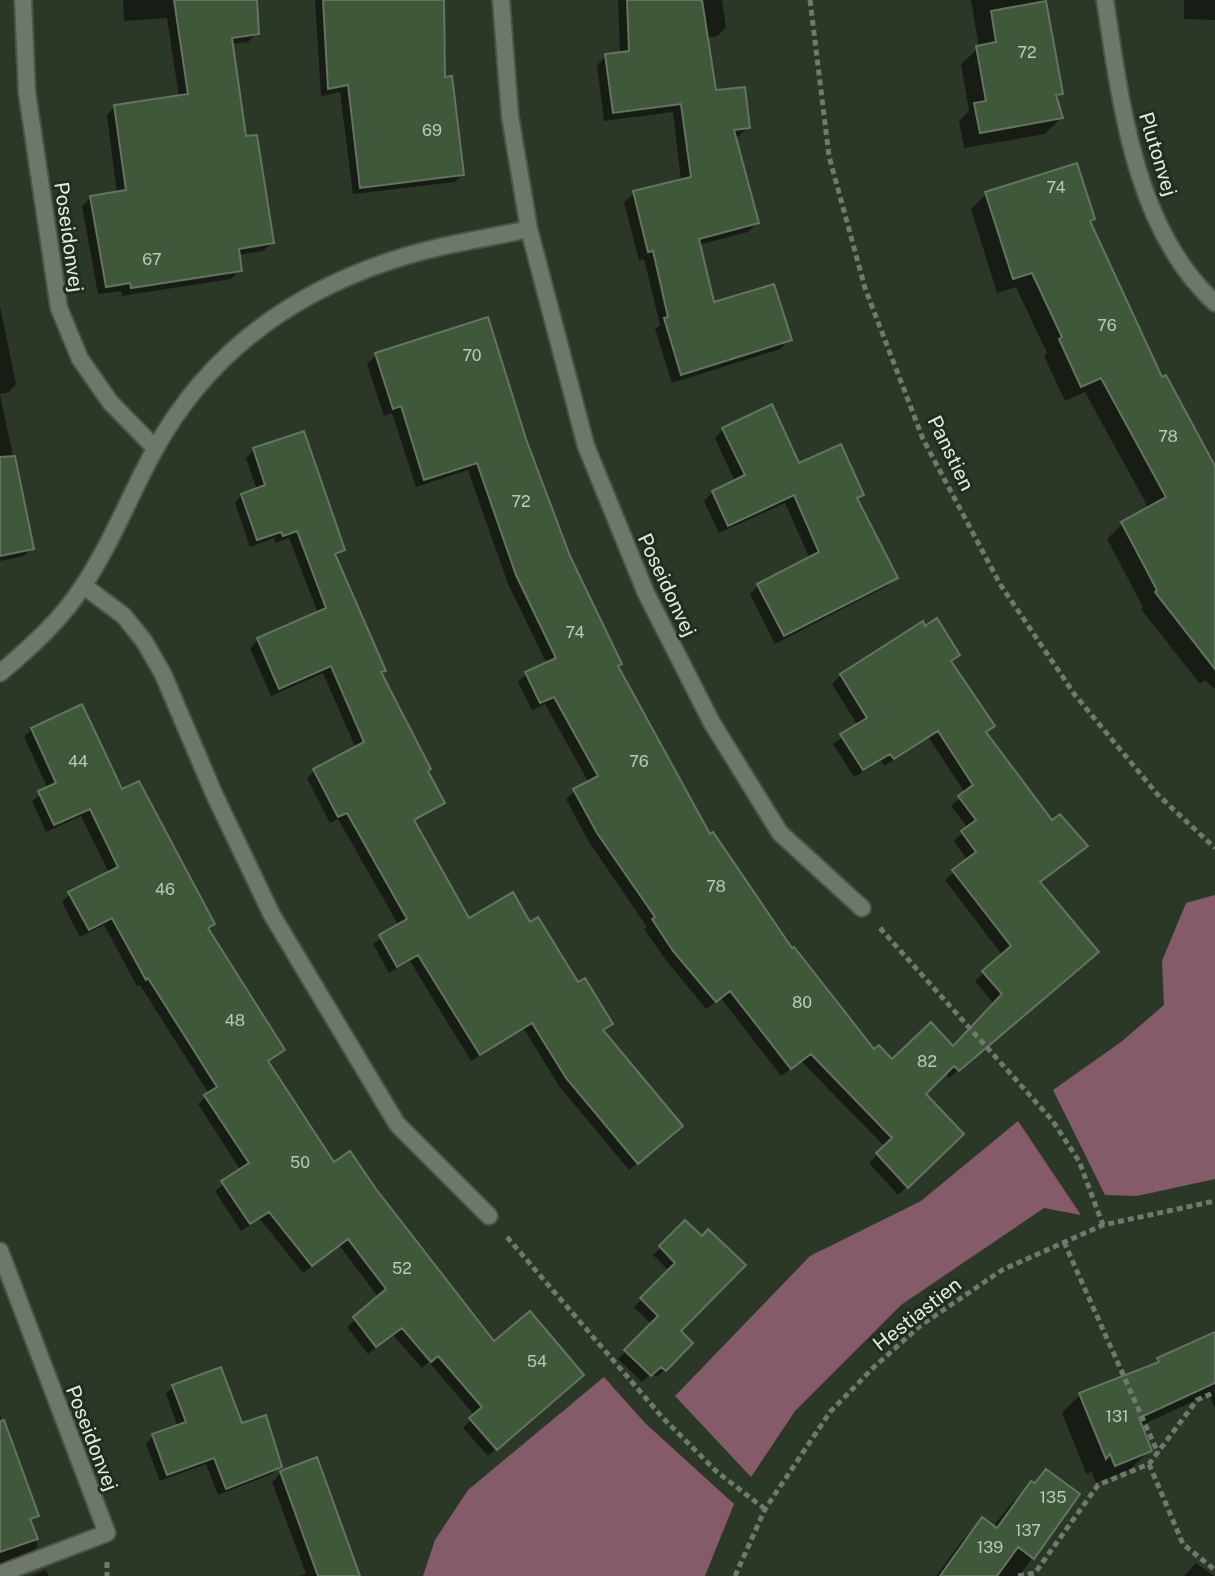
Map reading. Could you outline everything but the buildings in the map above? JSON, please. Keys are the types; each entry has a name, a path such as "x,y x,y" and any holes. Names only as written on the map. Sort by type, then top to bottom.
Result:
{"street":[{"name":"Poseidonvej","path":"23,0 27,93 59,308 80,359 111,403 155,448"},
{"name":"Poseidonvej","path":"501,0 510,116 529,229 586,446 646,593 712,723 780,833 862,908"},
{"name":"Plutonvej","path":"1105,0 1119,91 1144,190 1175,255 1215,303"},
{"path":"0,673 45,635 84,586 155,448 190,393 228,352 280,313 338,280 396,258 529,229"},
{"path":"84,586 124,616 144,641 163,674 215,796 272,915 397,1124 489,1216"},
{"name":"Poseidonvej","path":"0,1251 107,1533 0,1574"}],"path":[{"name":"Panstien","path":"810,0 833,170 865,288 923,439 1000,584 1075,695 1158,795 1215,848"},
{"path":"862,908 1052,1120 1079,1161 1103,1225"},
{"name":"Hestiastien","path":"735,1576 765,1509 830,1412 920,1326 1002,1270 1103,1225 1215,1201"},
{"path":"489,1216 662,1417 717,1472 765,1509"},
{"path":"1064,1242 1158,1453"},
{"path":"1018,1576 1035,1573 1098,1485 1149,1464 1197,1400 1215,1392"},
{"path":"1149,1464 1183,1544 1215,1570"}],"shaded area":[{"path":"1215,895 1215,1179 1137,1196 1105,1195 1053,1090 1121,1042 1164,1005 1162,961 1186,903"},
{"path":"1018,1121 1081,1215 1044,1208 901,1305 795,1411 751,1477 675,1396 810,1256 921,1201"},
{"path":"604,1377 645,1423 734,1504 705,1576 423,1576 435,1540 468,1490"}]}
